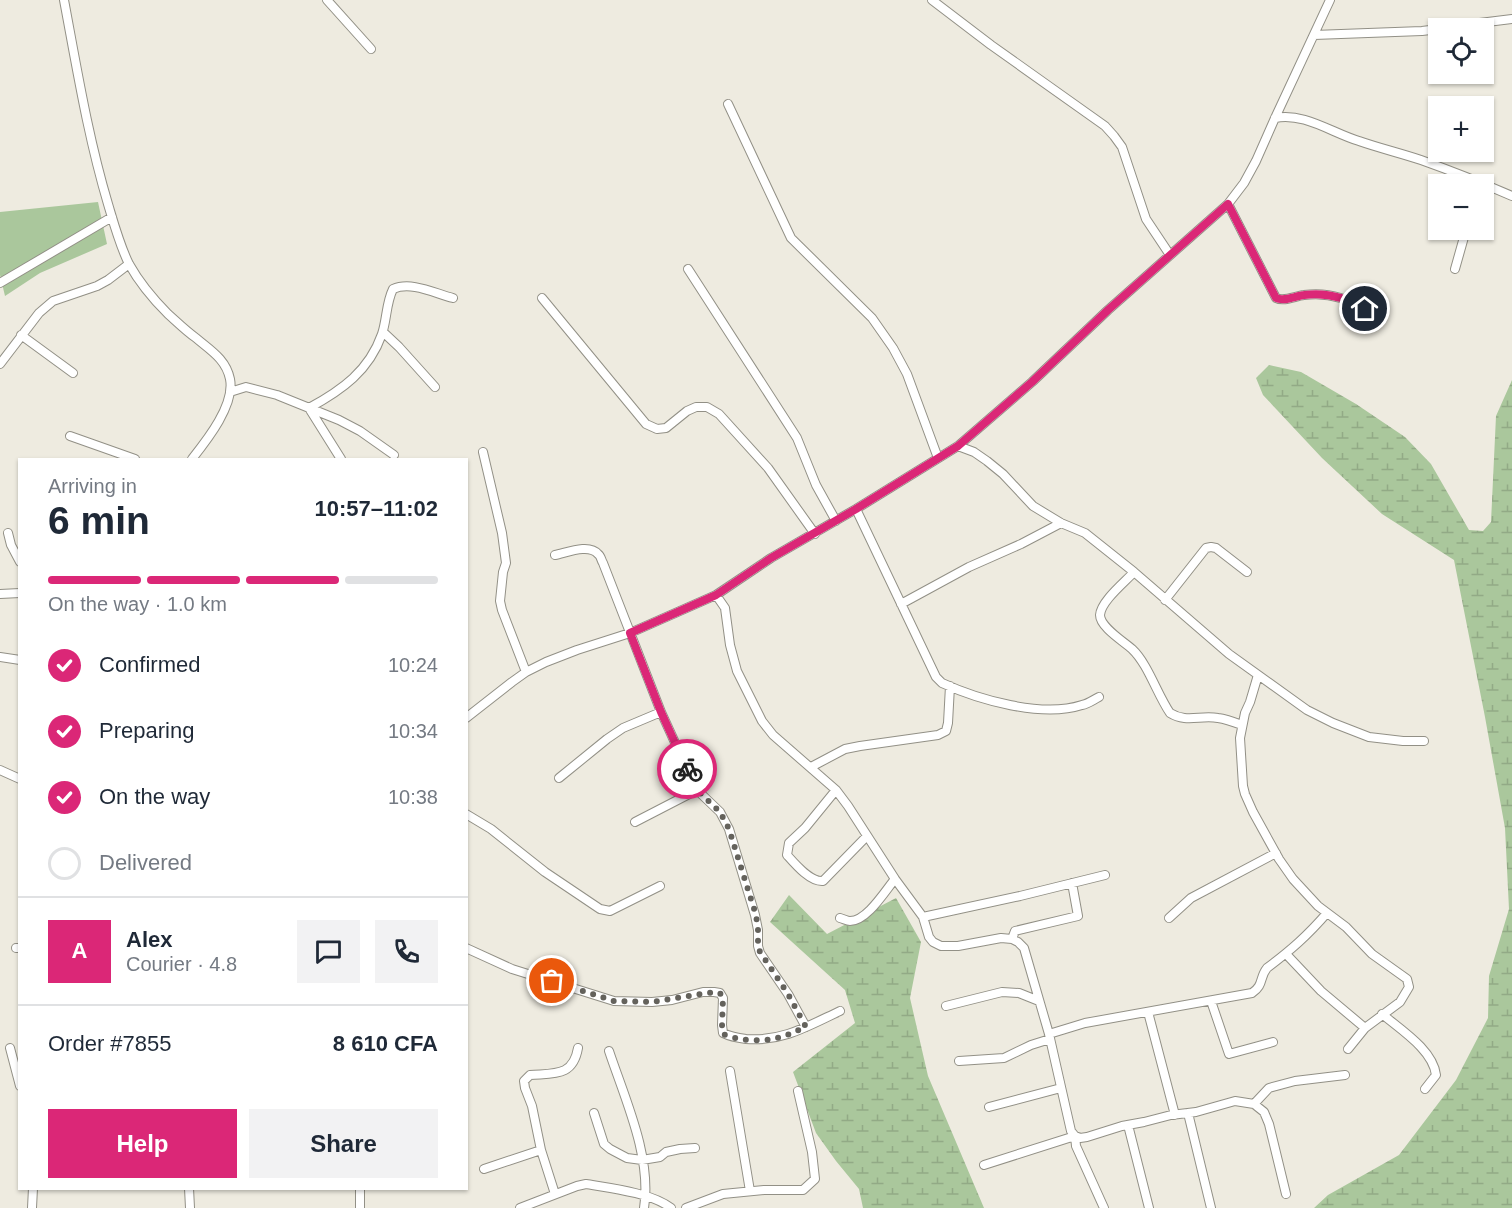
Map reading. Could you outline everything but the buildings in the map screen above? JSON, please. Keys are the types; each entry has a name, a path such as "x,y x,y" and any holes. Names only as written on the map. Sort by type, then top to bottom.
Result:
{"street":[{"path":"64,0 99,175 129,264 142,285 167,312 215,353 225,365 230,380 230,392 214,431 193,458"},
{"path":"327,0 370,49"},
{"path":"932,0 1105,126 1122,147 1146,219 1170,255"},
{"path":"468,716 526,672 546,662 630,633 716,595 771,558 958,446 1228,204 1244,183 1256,161 1330,0"},
{"path":"1494,22 1512,20"},
{"path":"1314,35 1428,30"},
{"path":"728,104 791,238 872,318 893,348 907,374 938,458"},
{"path":"1275,118 1299,119 1318,124 1355,140 1421,160 1456,174"},
{"path":"1494,189 1512,196"},
{"path":"1228,204 1276,298 1280,300 1306,294 1323,295 1341,298 1365,309"},
{"path":"0,283 112,216"},
{"path":"1455,269 1463,240"},
{"path":"0,364 39,313 53,301 98,286 129,264"},
{"path":"688,269 797,438 816,485 836,521"},
{"path":"309,408 334,394 355,376 373,355 383,332 393,289 410,286 453,298"},
{"path":"542,298 646,424 657,429 666,428 687,411 696,407 707,407 719,414 768,468 814,534"},
{"path":"383,332 435,387"},
{"path":"21,335 73,373"},
{"path":"230,392 246,387 255,388 309,408 360,431 394,456"},
{"path":"309,408 340,458"},
{"path":"70,436 132,458"},
{"path":"958,446 974,452 987,461 1003,474 1033,506 1061,523 1085,532 1229,654 1307,710 1369,738 1424,741"},
{"path":"483,453 502,533 506,563 500,601 526,672"},
{"path":"856,509 936,676 942,683 1016,707 1065,708 1082,705 1099,698"},
{"path":"901,604 969,567 1061,523"},
{"path":"8,533 18,558"},
{"path":"1165,600 1206,548 1216,548 1247,572"},
{"path":"555,555 583,549 591,549 598,553 661,712 697,790 720,812 729,829 756,915 760,952 788,994 806,1027"},
{"path":"1134,572 1103,605 1100,620 1134,651 1170,713 1177,718 1218,718 1242,724"},
{"path":"0,594 18,593"},
{"path":"716,595 725,608 730,645 737,671 762,721 773,735 836,790 923,917 929,937 933,942 941,946 1001,938 1018,942 1024,948 1049,1037 1071,1131 1075,1136 1087,1137 1106,1130 1235,1101 1254,1104 1264,1112 1269,1124 1286,1194"},
{"path":"0,657 18,660"},
{"path":"1258,675 1242,724 1240,738 1243,786 1253,812 1293,879 1372,954 1407,980 1409,987 1400,1002 1365,1028 1348,1049"},
{"path":"811,766 844,749 938,735 946,731 950,686"},
{"path":"558,778 623,728 661,712"},
{"path":"0,770 18,778"},
{"path":"635,822 697,790"},
{"path":"836,790 805,828 789,843 787,855 812,879 819,882 823,881 867,836"},
{"path":"468,815 491,829 545,872 600,909 610,911 660,886"},
{"path":"1169,918 1191,898 1276,853"},
{"path":"923,917 1105,875"},
{"path":"840,918 850,921 867,913 895,879"},
{"path":"1011,939 1014,931 1078,916 1072,883"},
{"path":"959,1061 1004,1058 1085,1023 1252,993 1260,987 1264,971 1307,935 1327,913"},
{"path":"468,949 512,969 614,1001 652,1002 703,992 720,993 723,998 723,1034 730,1037 761,1040 778,1038 840,1011"},
{"path":"1286,954 1321,991 1365,1028"},
{"path":"946,1006 1002,992 1019,993 1039,1001"},
{"path":"1211,1001 1229,1054 1273,1042"},
{"path":"1148,1012 1175,1115"},
{"path":"1382,1014 1424,1050 1435,1066 1436,1075 1425,1089"},
{"path":"10,1048 18,1078"},
{"path":"555,1194 541,1150 524,1081 530,1075 557,1073 568,1069 576,1060 578,1048"},
{"path":"609,1051 634,1125 642,1160 646,1196 644,1208"},
{"path":"730,1071 750,1191"},
{"path":"1254,1104 1269,1088 1295,1081 1345,1075"},
{"path":"989,1107 1061,1088"},
{"path":"686,1208 723,1194 765,1190 803,1190 815,1179 812,1152 798,1091"},
{"path":"594,1113 604,1144 627,1158 642,1160 660,1157 666,1152 695,1148"},
{"path":"1188,1113 1211,1208"},
{"path":"1128,1125 1149,1208"},
{"path":"984,1165 1075,1136"},
{"path":"1075,1136 1076,1146 1104,1208"},
{"path":"484,1169 541,1150"},
{"path":"520,1208 586,1184 646,1196 671,1208"},
{"path":"32,1208 33,1190"},
{"path":"189,1190 190,1208"},
{"path":"360,1190 360,1208"}],"green space":[{"path":"98,202 107,244 40,273 5,296 0,275 0,212"},
{"path":"1269,365 1301,372 1356,404 1405,437 1431,464 1469,530 1483,531 1491,522 1496,416 1512,380 1512,1208 1314,1208 1328,1195 1399,1155 1456,1080 1488,1018 1489,976 1509,909 1505,828 1454,560 1382,514 1322,458 1263,395 1256,378"},
{"path":"789,895 827,934 896,898 921,942 910,998 928,1076 984,1208 863,1208 859,1189 816,1133 793,1072 855,1023 845,990 770,922"}],"way so far":[{"path":"552,981 614,1001 652,1002 703,992 720,993 723,998 723,1034 730,1037 761,1040 778,1038 806,1027 788,994 760,952 756,915 729,829 720,812 697,790 687,769"}],"route":[{"path":"687,769 661,712 630,633 716,595 771,558 958,446 1228,204 1276,298 1280,300 1306,294 1323,295 1341,298 1365,309"}]}
